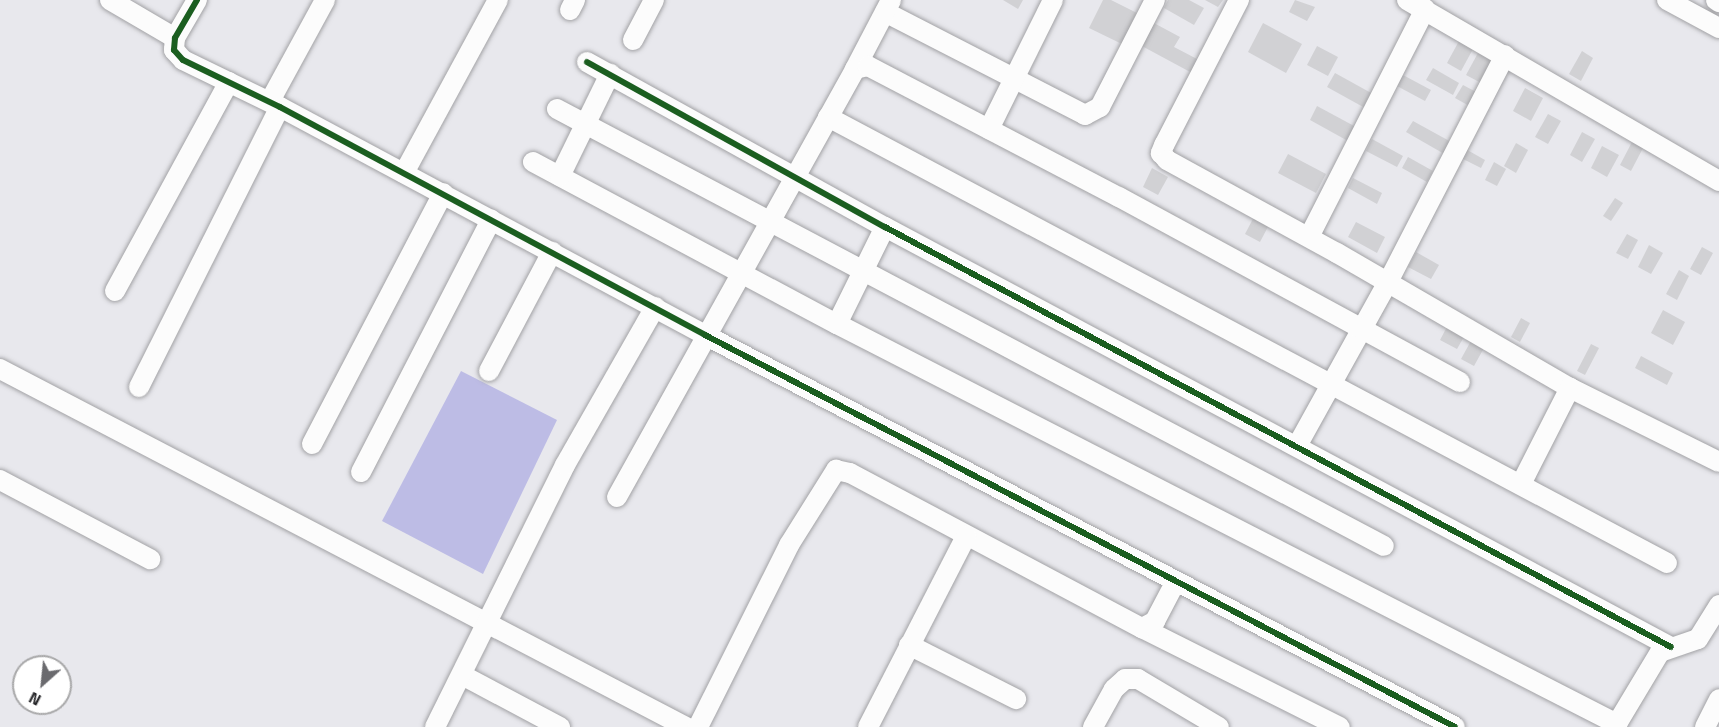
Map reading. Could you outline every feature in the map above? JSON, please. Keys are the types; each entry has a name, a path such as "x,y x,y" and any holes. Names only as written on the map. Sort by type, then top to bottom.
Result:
{"street":[{"path":"197,0 175,38 174,50 183,60 275,104 705,335 1455,727"},
{"path":"139,387 325,0"},
{"path":"404,173 498,0"},
{"path":"633,40 654,0"},
{"path":"989,129 1053,0"},
{"path":"617,497 888,6 1074,111 1094,113 1155,0"},
{"path":"1239,0 1161,153 1167,160 1309,237 1570,388 1719,462"},
{"path":"1407,0 1719,181"},
{"path":"1667,0 1719,28"},
{"path":"115,1 175,38"},
{"path":"1309,237 1425,9"},
{"path":"1297,446 1388,282 1505,55"},
{"path":"587,62 885,226 1671,647"},
{"path":"855,69 867,66 881,72 1460,382"},
{"path":"560,176 610,74"},
{"path":"115,291 229,82"},
{"path":"557,109 862,273 1384,546"},
{"path":"828,117 1667,563"},
{"path":"532,162 837,324 1616,726 1648,668 1660,652 1698,639 1716,617"},
{"path":"312,444 442,194"},
{"path":"361,472 491,220"},
{"path":"837,324 885,226"},
{"path":"489,371 552,252"},
{"path":"435,727 565,465 655,307"},
{"path":"0,369 489,622 686,727"},
{"path":"1521,484 1570,388"},
{"path":"698,727 789,545 836,470 850,472 1142,628 1340,727"},
{"path":"0,480 150,560"},
{"path":"868,727 966,536"},
{"path":"1142,628 1155,621 1176,581"},
{"path":"909,645 1016,699"},
{"path":"462,675 560,727"},
{"path":"1093,727 1114,689 1125,679 1138,679 1219,727"},
{"path":"1705,727 1719,699"}],"water":[{"path":"461,371 557,420 483,574 382,521"}],"building":[{"path":"1003,0 1023,0 1018,9"},
{"path":"1103,0 1111,0 1141,15 1126,46 1089,28"},
{"path":"1168,0 1189,0 1204,8 1194,25 1164,8"},
{"path":"1205,0 1223,0 1218,7"},
{"path":"1295,0 1315,7 1307,21 1289,12"},
{"path":"1152,22 1180,37 1174,47 1199,60 1192,73 1140,45"},
{"path":"1263,23 1302,44 1286,73 1248,52"},
{"path":"1459,41 1473,49 1461,71 1447,63"},
{"path":"1317,46 1338,57 1328,76 1307,65"},
{"path":"1582,51 1593,58 1581,81 1569,74"},
{"path":"1478,53 1495,61 1483,84 1466,75"},
{"path":"1433,68 1459,83 1453,95 1426,80"},
{"path":"1335,73 1373,94 1365,108 1327,87"},
{"path":"1403,75 1431,90 1425,101 1397,86"},
{"path":"1463,85 1478,93 1471,107 1455,98"},
{"path":"1525,88 1543,98 1531,121 1513,111"},
{"path":"1317,106 1356,127 1348,141 1310,120"},
{"path":"1548,114 1561,121 1548,144 1535,137"},
{"path":"1413,121 1453,143 1446,155 1406,132"},
{"path":"1582,132 1595,139 1582,162 1570,155"},
{"path":"1372,139 1403,156 1397,167 1366,151"},
{"path":"1632,142 1643,148 1631,171 1620,165"},
{"path":"1516,143 1528,150 1516,173 1504,166"},
{"path":"1602,146 1619,155 1607,177 1591,168"},
{"path":"1462,147 1485,160 1481,168 1457,156"},
{"path":"1288,154 1326,174 1316,193 1278,173"},
{"path":"1408,157 1433,171 1427,182 1402,168"},
{"path":"1494,162 1506,169 1497,186 1485,180"},
{"path":"1152,168 1168,177 1158,195 1143,187"},
{"path":"1353,178 1382,193 1377,204 1348,188"},
{"path":"1615,198 1623,203 1611,221 1603,216"},
{"path":"1255,215 1270,223 1260,242 1245,234"},
{"path":"1356,222 1385,237 1377,253 1348,237"},
{"path":"1627,234 1638,240 1628,259 1616,253"},
{"path":"1649,245 1663,253 1651,274 1638,267"},
{"path":"1702,247 1713,253 1701,275 1690,269"},
{"path":"1416,252 1439,265 1431,279 1408,267"},
{"path":"1679,270 1689,276 1677,300 1666,294"},
{"path":"1663,310 1685,322 1673,345 1651,333"},
{"path":"1521,318 1530,323 1520,342 1511,337"},
{"path":"1448,325 1465,335 1457,349 1440,340"},
{"path":"1472,339 1485,346 1474,366 1461,359"},
{"path":"1591,344 1599,348 1585,375 1577,371"},
{"path":"1641,356 1673,373 1667,385 1635,368"}],"cycle path":[{"path":"197,0 175,38 174,50 183,60 280,107 705,335 1455,727"},
{"path":"587,62 885,227 1671,647"}]}
